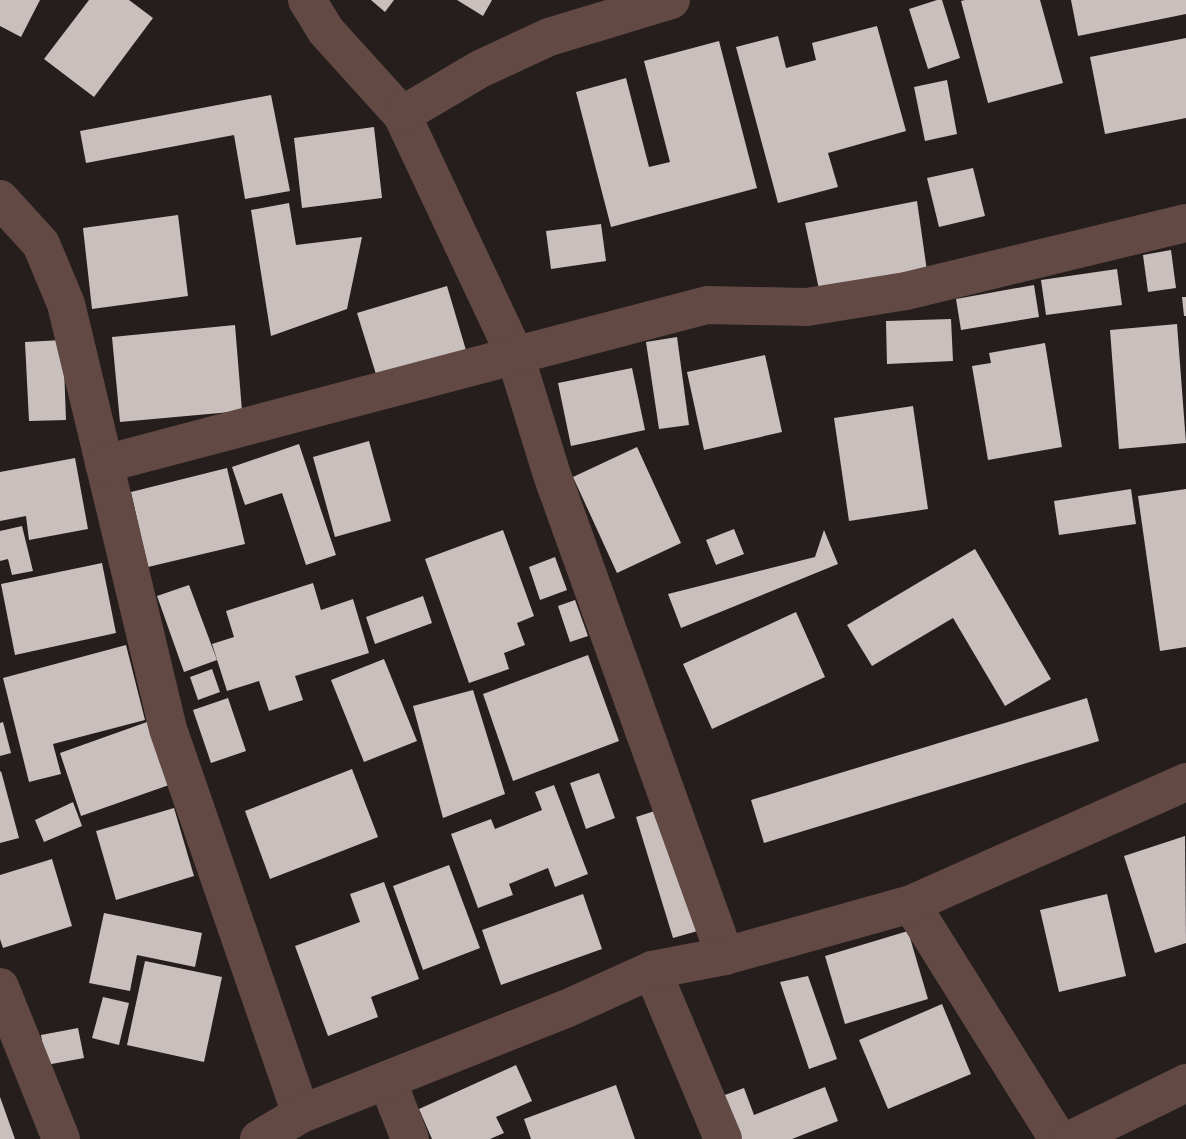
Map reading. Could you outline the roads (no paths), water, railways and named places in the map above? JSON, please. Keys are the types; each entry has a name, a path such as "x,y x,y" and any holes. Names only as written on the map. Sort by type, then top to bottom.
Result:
{"street":[{"path":"307,0 326,31 402,115 514,355 552,475 724,956"},
{"path":"402,115 480,69 549,37 671,0"},
{"path":"0,199 41,244 66,304 168,729 301,1114"},
{"path":"104,464 707,305 807,307 906,291 1186,223"},
{"path":"259,1139 301,1114 568,1007 652,970 724,956 911,904 1186,782"},
{"path":"911,904 1058,1139"},
{"path":"652,970 723,1139"},
{"path":"0,987 61,1139"},
{"path":"387,1080 410,1139"},
{"path":"1072,1139 1186,1083"}]}
